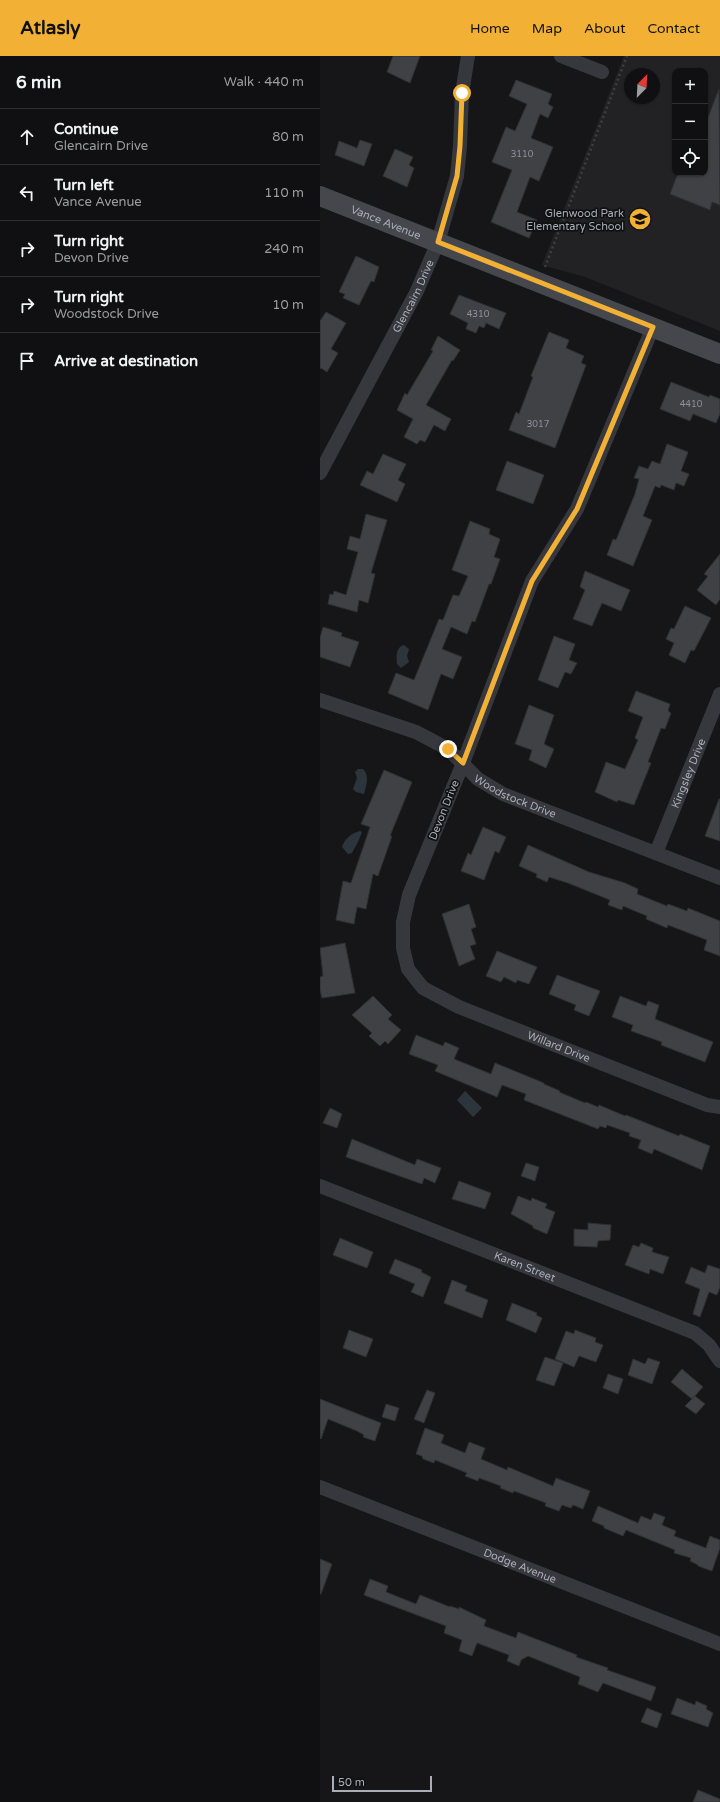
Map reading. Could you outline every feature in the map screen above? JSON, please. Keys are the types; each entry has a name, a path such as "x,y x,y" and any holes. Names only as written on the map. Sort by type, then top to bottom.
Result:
{"street":[{"name":"Glencairn Drive","path":"320,473 417,292 438,242 457,176 462,93 468,56"},
{"path":"561,56 602,72"},
{"name":"Vance Avenue","path":"320,196 720,354"},
{"name":"Devon Drive","path":"408,969 403,948 403,922 410,895 463,763 532,581 577,509 653,327"},
{"name":"Kingsley Drive","path":"656,853 720,694"},
{"name":"Woodstock Drive","path":"320,700 416,732 448,749 478,779 503,794 720,878"},
{"name":"Willard Drive","path":"408,969 423,988 459,1007 720,1108"},
{"name":"Karen Street","path":"320,1186 695,1333 710,1345 720,1361"},
{"name":"Dodge Avenue","path":"320,1487 720,1644"}],"path":[{"path":"544,269 627,56"}],"shaded area":[{"name":"Glenwood Park Elementary School","path":"624,56 720,56 720,331 585,277 542,265"},
{"path":"404,645 409,649 407,656 409,662 401,668 397,664 397,655 399,648"},
{"path":"358,769 363,769 366,775 367,781 364,794 356,792 353,789 357,778 355,772"},
{"path":"360,831 362,832 357,844 352,853 348,854 342,847 343,844 349,836"},
{"path":"465,1091 482,1108 473,1117 457,1100"}],"building":[{"path":"393,56 420,56 410,83 387,72"},
{"path":"516,80 552,94 548,104 553,107 548,118 540,114 531,138 553,147 539,181 530,177 517,212 537,220 529,238 491,222 512,170 492,162 506,127 515,131 527,104 509,96"},
{"path":"719,89 720,205 712,202 710,210 670,194 677,176 708,176 708,117"},
{"path":"360,140 372,144 364,166 335,155 339,141 357,148"},
{"path":"395,149 413,157 409,165 414,168 407,187 383,176"},
{"path":"356,256 379,267 374,282 371,281 359,305 343,298 345,294 339,292"},
{"path":"459,295 506,313 499,329 486,323 484,328 479,326 476,333 466,329 468,323 450,314"},
{"path":"326,312 346,323 331,349 338,353 327,372 321,368 320,369 320,321"},
{"path":"549,332 569,340 566,348 584,356 581,363 586,365 555,448 509,430 516,412 519,414 533,377 531,376"},
{"path":"438,336 460,350 453,361 452,360 426,405 451,419 445,431 434,425 425,442 420,440 417,444 404,437 413,419 397,410 405,393 407,395 433,351 431,350"},
{"path":"671,382 709,397 710,395 720,399 720,414 716,423 693,414 690,421 660,409"},
{"path":"667,444 688,452 681,471 689,474 684,486 676,483 674,490 661,485 660,488 655,486 643,516 652,520 633,566 607,555 613,539 616,540 635,494 639,479 634,478 639,466 648,469 652,461 660,464"},
{"path":"383,454 406,464 398,480 405,484 397,502 360,485 367,471 373,474"},
{"path":"507,461 544,475 533,504 496,490"},
{"path":"366,514 387,520 371,573 375,574 368,603 359,600 357,612 328,604 330,594 333,595 334,591 346,595 358,552 347,549 350,536 360,539"},
{"path":"470,521 490,529 489,534 500,539 494,557 500,559 475,622 472,621 467,634 451,627 442,649 462,657 453,679 441,674 428,710 388,693 396,673 414,680 439,619 443,620 453,595 459,596 468,576 452,570"},
{"path":"720,554 720,599 716,605 697,590 708,576 704,574"},
{"path":"585,571 630,590 621,611 602,603 592,626 573,619 585,590 580,587"},
{"path":"685,606 711,618 694,651 691,650 685,663 669,655 674,643 666,639 671,628 674,629"},
{"path":"323,627 342,633 341,636 359,642 350,667 320,657 320,638"},
{"path":"554,636 575,644 569,660 577,663 571,674 565,672 558,688 538,680"},
{"path":"636,691 670,704 668,711 671,713 665,729 661,728 648,762 651,763 634,805 618,800 617,802 595,792 606,762 625,769 638,740 635,738 643,717 628,711"},
{"path":"529,705 554,715 544,744 554,749 546,768 529,760 532,750 515,744"},
{"path":"384,770 412,782 390,836 392,836 378,876 373,874 366,909 357,907 354,924 336,920 343,881 351,883 370,827 361,824"},
{"path":"720,799 720,841 705,836"},
{"path":"483,827 506,837 499,853 495,851 484,880 461,871 468,853 471,855"},
{"path":"528,845 589,872 625,883 638,889 637,894 667,906 668,904 687,911 688,908 720,921 720,956 704,950 707,940 668,925 667,928 646,919 647,916 623,906 622,910 608,905 610,900 568,883 549,877 547,882 536,877 537,874 519,866"},
{"path":"469,904 476,927 471,929 476,944 470,946 475,959 459,966 442,914"},
{"path":"345,943 355,993 322,998 320,990 320,977 323,976 320,948"},
{"path":"497,951 537,967 529,984 517,980 516,983 504,977 501,982 486,976"},
{"path":"557,975 600,991 589,1016 574,1010 576,1005 549,994"},
{"path":"373,996 392,1015 388,1019 401,1030 388,1044 385,1041 380,1046 369,1036 372,1033 352,1015"},
{"path":"620,996 646,1006 648,1001 659,1005 655,1019 713,1042 705,1062 661,1045 662,1042 631,1031 633,1025 612,1017"},
{"path":"416,1035 443,1046 445,1042 459,1048 454,1059 491,1074 495,1063 544,1083 560,1091 559,1092 585,1103 586,1102 598,1107 599,1105 679,1136 680,1134 710,1146 702,1170 654,1149 652,1154 638,1148 641,1140 629,1136 630,1133 607,1125 606,1128 600,1126 598,1129 524,1100 526,1094 502,1085 497,1097 435,1071 438,1065 409,1054"},
{"path":"330,1108 342,1114 337,1128 323,1123"},
{"path":"352,1139 415,1165 417,1159 441,1168 435,1183 424,1178 422,1184 346,1157"},
{"path":"526,1163 539,1167 535,1181 521,1176"},
{"path":"459,1181 491,1193 485,1209 452,1199"},
{"path":"518,1196 531,1201 532,1198 547,1204 545,1208 555,1212 547,1234 533,1228 533,1226 511,1214"},
{"path":"588,1223 611,1225 610,1240 598,1241 597,1247 574,1246 574,1229 588,1230"},
{"path":"340,1238 373,1252 367,1268 333,1255"},
{"path":"641,1243 653,1248 652,1252 669,1257 663,1274 650,1269 649,1274 625,1265 633,1245 639,1247"},
{"path":"395,1259 422,1270 421,1272 431,1277 423,1297 411,1292 415,1284 389,1273"},
{"path":"708,1265 720,1269 720,1287 717,1295 709,1292 700,1317 693,1314 700,1289 685,1283 691,1267 705,1273"},
{"path":"452,1280 467,1286 465,1291 488,1300 482,1318 444,1303"},
{"path":"512,1303 537,1313 536,1315 542,1318 536,1333 506,1320"},
{"path":"349,1330 373,1339 366,1357 343,1348"},
{"path":"575,1330 596,1338 595,1342 603,1345 596,1362 579,1356 574,1367 555,1359 566,1331 574,1334"},
{"path":"545,1357 563,1363 554,1386 536,1380"},
{"path":"648,1358 660,1362 652,1384 628,1375 633,1359 645,1364"},
{"path":"682,1369 703,1387 692,1399 671,1382"},
{"path":"608,1374 623,1379 618,1394 603,1388"},
{"path":"427,1390 435,1393 424,1423 414,1419"},
{"path":"695,1396 705,1404 696,1414 685,1406"},
{"path":"320,1399 381,1423 375,1441 363,1437 364,1435 357,1431 328,1419 321,1439"},
{"path":"386,1404 399,1408 395,1421 382,1417"},
{"path":"425,1428 444,1435 441,1443 465,1453 469,1442 485,1448 481,1459 507,1470 508,1467 553,1486 556,1478 590,1491 583,1509 573,1505 571,1508 562,1505 559,1511 545,1506 546,1503 514,1491 513,1493 500,1488 501,1486 479,1478 478,1481 465,1476 467,1473 435,1460 434,1463 423,1459 422,1456 416,1454"},
{"path":"598,1506 638,1523 641,1516 651,1520 654,1513 665,1517 662,1525 676,1531 674,1536 706,1548 710,1536 720,1540 720,1548 712,1571 698,1566 690,1561 691,1558 674,1553 675,1550 626,1530 623,1536 604,1528 604,1526 592,1521"},
{"path":"320,1559 332,1564 321,1594 320,1594"},
{"path":"370,1579 388,1586 386,1592 416,1604 420,1595 450,1607 459,1609 459,1607 486,1620 484,1626 516,1638 518,1632 577,1655 576,1657 608,1668 607,1670 656,1687 651,1701 603,1683 598,1692 578,1684 580,1677 528,1656 521,1660 519,1666 507,1661 509,1655 477,1643 472,1656 459,1651 462,1640 444,1633 446,1626 364,1595"},
{"path":"677,1698 695,1705 696,1701 707,1706 706,1709 713,1713 708,1727 671,1714"},
{"path":"647,1708 662,1714 657,1728 641,1722"},
{"path":"698,1790 720,1799 720,1802 693,1802"}],"place":[{"name":"Glenwood Park Elementary School","path":"640,219"}],"route":[{"path":"448,749 463,763 532,581 577,509 653,327 438,242 457,176 462,93"}]}
